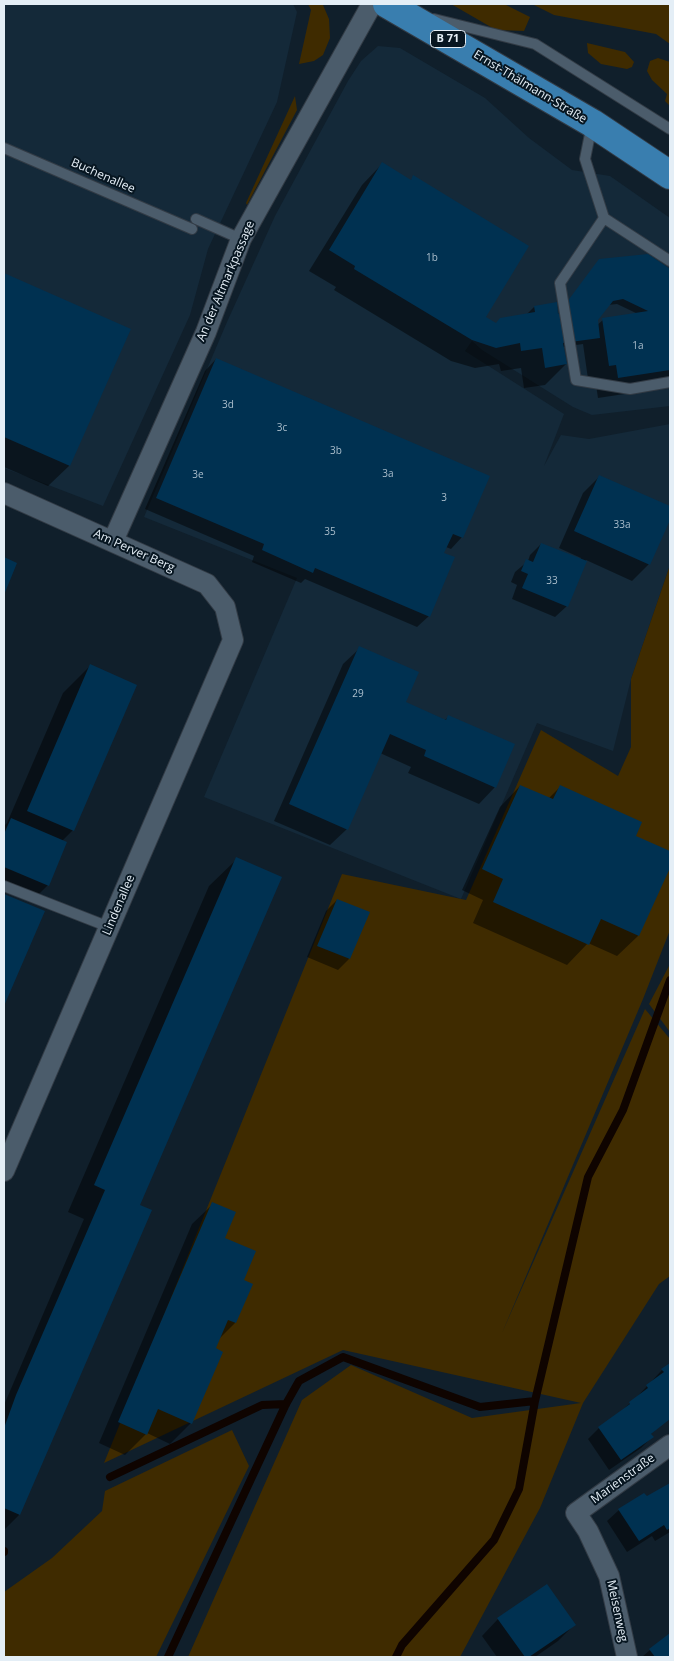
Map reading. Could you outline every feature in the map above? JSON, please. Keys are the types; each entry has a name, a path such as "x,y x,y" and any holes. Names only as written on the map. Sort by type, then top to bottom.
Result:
{"main road":[{"name":"Ernst-Thälmann-Straße","path":"393,7 592,123 670,175"}],"street":[{"name":"An der Altmarkpassage","path":"112,541 206,332 242,239 372,4"},
{"name":"Am Perver Berg","path":"4,493 206,584 225,607 233,640"},
{"name":"Lindenallee","path":"4,1171 233,640"},
{"name":"Marienstraße","path":"576,1513 670,1445"},
{"name":"Meisenweg","path":"576,1513 588,1531 609,1576 627,1657"}],"lane":[{"path":"393,7 535,44 670,129"},
{"path":"592,123 585,159 604,218 670,261"},
{"name":"Buchenallee","path":"4,148 192,229"},
{"path":"604,218 560,283 576,380 630,389 670,382"},
{"path":"196,219 242,239"},
{"path":"4,886 109,927"}],"shaded area":[{"path":"4,4 293,4 297,12 277,102 208,249 190,315 103,506 4,468"},
{"path":"308,4 323,5 329,19 330,38 323,55 314,61 299,64 311,10"},
{"path":"451,4 504,4 530,17 524,31 496,30"},
{"path":"532,4 670,4 670,44 656,34 554,15"},
{"path":"587,43 625,52 634,62 632,67 627,69 601,64 588,53"},
{"path":"378,46 400,48 485,98 529,138 572,170 610,176 670,218 670,406 592,415 573,407 482,350 472,341 465,351 564,414 544,466 561,435 589,439 670,424 670,565 631,679 613,751 537,723 461,899 204,797 297,578 144,517 227,322 275,216 348,81 361,61"},
{"path":"658,58 670,62 670,106 665,101 667,94 652,80 647,71 650,61"},
{"path":"295,96 297,110 247,205 246,203"},
{"path":"670,565 670,930 643,999 502,1333 645,1009 670,1039 670,1276 659,1284 583,1403 540,1508 460,1657 188,1657 302,1400 351,1365 472,1418 581,1403 343,1350 104,1463 342,874 466,900 541,730 618,776 631,747 631,679"},
{"path":"670,964 670,1032 649,1004"},
{"path":"232,1430 249,1466 156,1657 4,1657 4,1592 52,1558 102,1511 105,1491"}],"building":[{"path":"382,162 411,180 413,175 529,246 486,317 496,323 500,318 535,312 534,306 557,302 558,314 599,259 648,254 670,269 670,370 618,378 616,365 609,366 602,318 648,311 623,299 613,301 598,320 600,338 563,343 567,364 545,368 542,348 521,351 520,343 496,348 472,340 354,269 355,266 329,250"},
{"path":"4,273 131,329 70,466 4,437"},
{"path":"216,358 490,476 463,538 453,534 444,553 455,557 430,617 315,568 313,573 262,550 264,544 156,498"},
{"path":"599,475 670,506 670,520 650,565 574,531"},
{"path":"541,543 587,561 568,607 522,588 528,574 521,571 526,559 533,562"},
{"path":"4,557 17,563 4,595"},
{"path":"359,646 419,672 406,702 446,720 448,715 515,744 496,788 424,756 426,750 390,734 348,830 289,804"},
{"path":"90,664 137,685 74,831 27,811"},
{"path":"520,785 553,799 560,785 642,822 636,836 670,851 670,868 639,936 601,919 589,945 493,902 503,879 482,869"},
{"path":"11,818 67,842 49,886 4,867 4,834"},
{"path":"236,857 282,877 140,1205 152,1210 20,1515 4,1508 4,1428 16,1395 105,1190 94,1185"},
{"path":"4,894 45,911 4,1006"},
{"path":"337,899 370,912 350,959 317,946"},
{"path":"212,1202 236,1212 225,1238 256,1251 244,1280 253,1284 236,1323 228,1320 216,1348 223,1352 192,1424 158,1409 147,1435 118,1422"},
{"path":"670,1363 670,1419 651,1434 654,1437 621,1460 598,1427 630,1404 629,1402 648,1388 646,1385 664,1372 661,1369"},
{"path":"670,1483 670,1528 667,1530 664,1525 639,1541 618,1509 644,1493 647,1496"},
{"path":"547,1584 576,1625 529,1657 525,1657 497,1618"},
{"path":"670,1633 670,1657 655,1657 649,1649"}],"waterway":[{"path":"396,1657 402,1645 494,1540 519,1489 535,1401 588,1177 623,1110 670,980"},
{"path":"168,1657 286,1404 299,1381 343,1357 480,1407 535,1401"},
{"path":"110,1477 262,1405 286,1404"}]}
